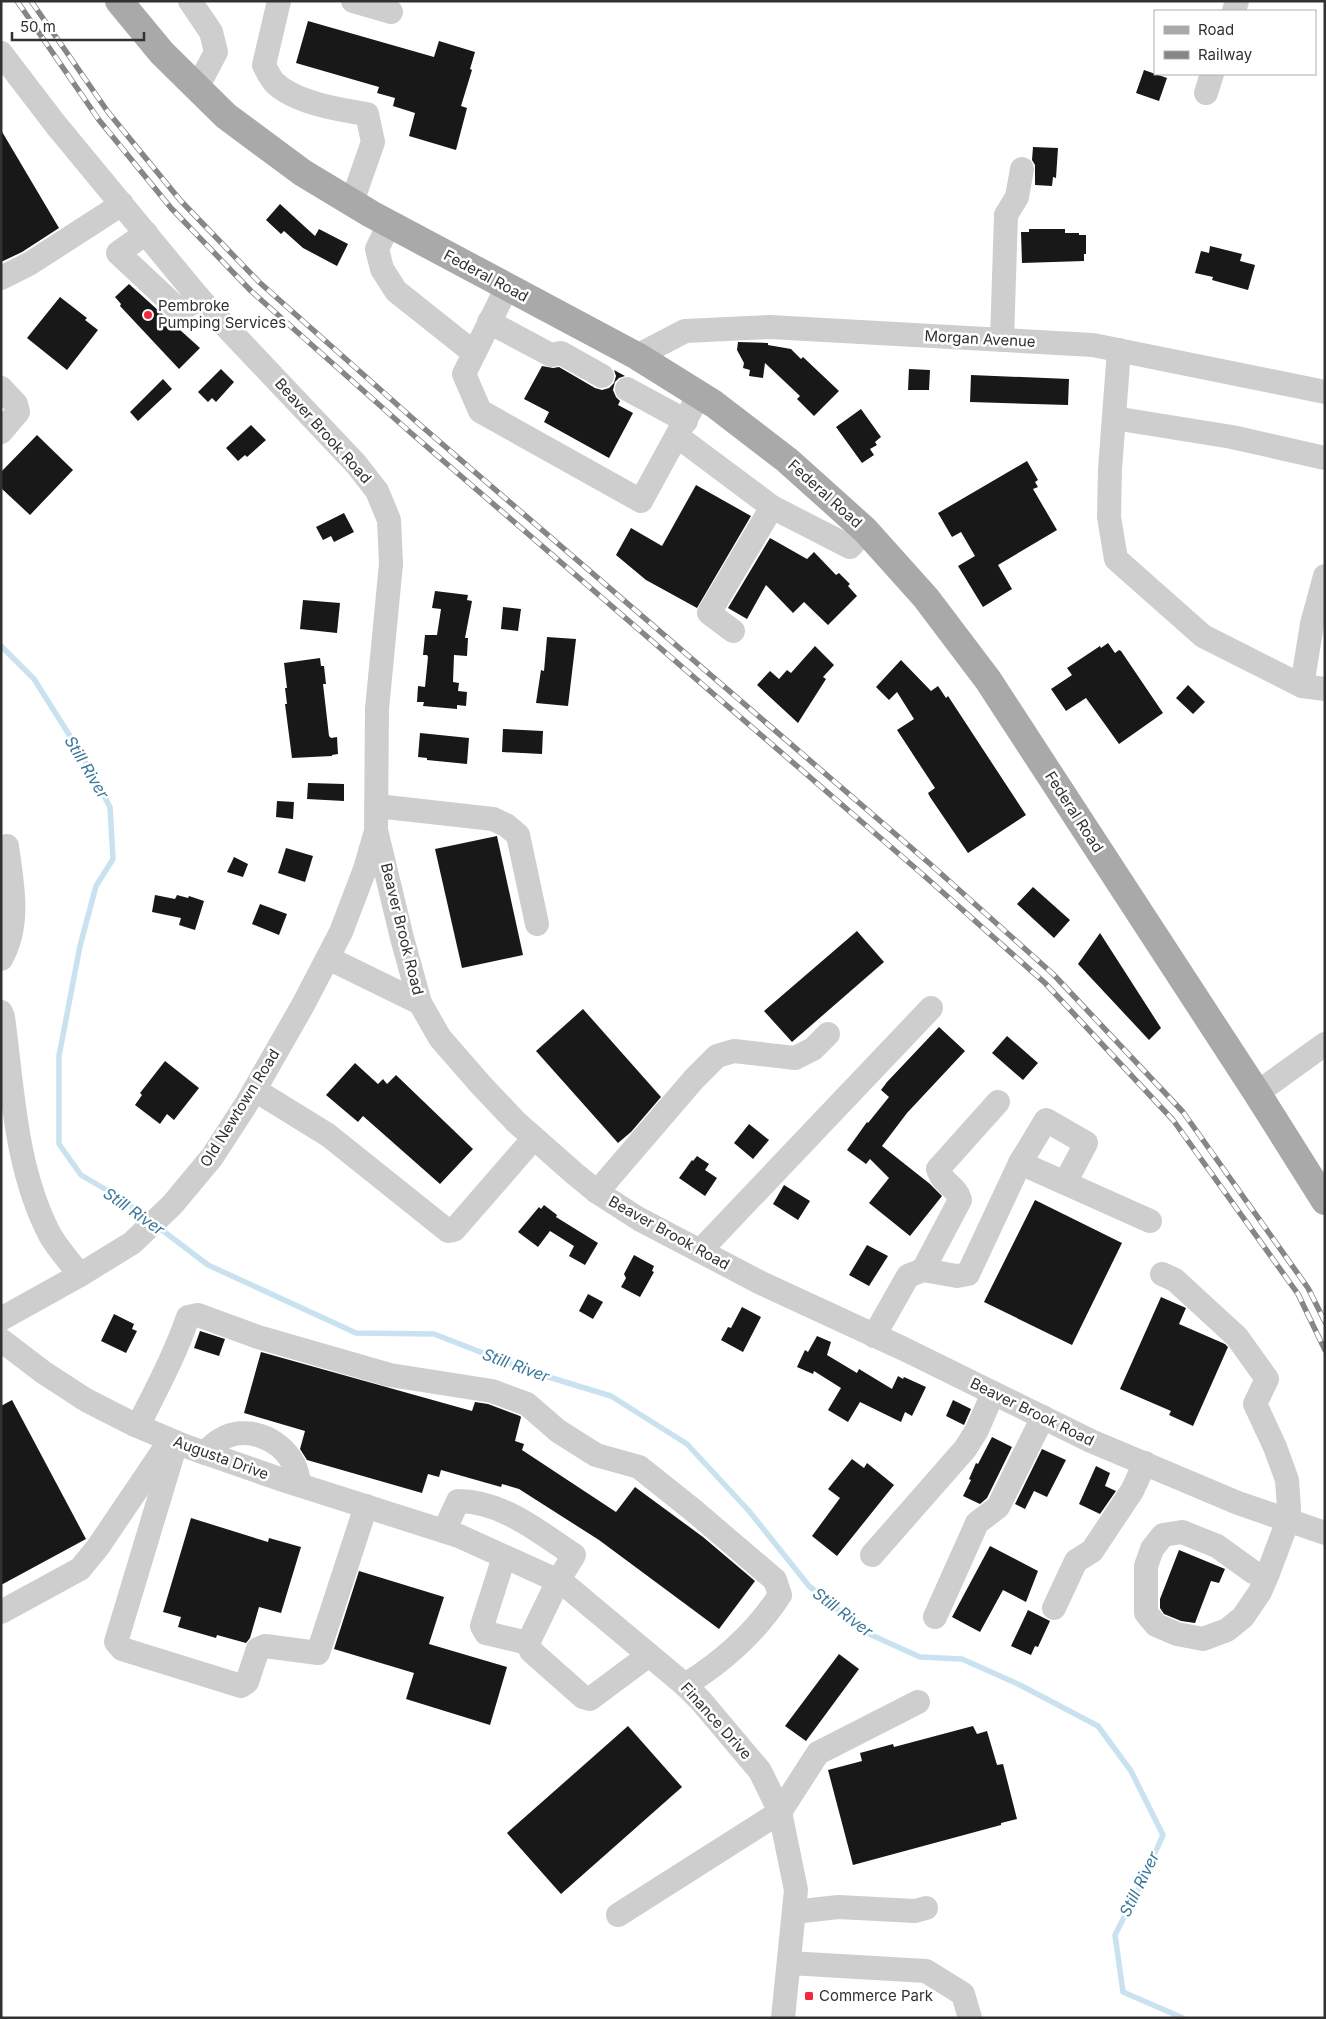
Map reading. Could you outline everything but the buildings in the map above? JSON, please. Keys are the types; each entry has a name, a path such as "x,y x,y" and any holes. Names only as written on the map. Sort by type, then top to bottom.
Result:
{"main road":[{"name":"Federal Road","path":"119,1 162,53 226,116 303,173 390,224 637,356 699,395 787,460 865,530 926,598 988,680 1257,1093 1325,1201"}],"street":[{"path":"190,1 211,32 216,52 197,88"},
{"path":"279,1 264,65 275,84 292,95 334,108 367,114 373,142 352,202"},
{"path":"353,1 391,12"},
{"name":"Beaver Brook Road","path":"1,53 56,125 199,298 356,464 377,491 389,520 391,564 377,709 376,830 420,1003 440,1038 481,1086 516,1122 597,1192 639,1219 761,1283 1043,1417 1238,1503 1325,1532"},
{"path":"1002,340 1006,215 1017,197 1022,169"},
{"path":"1,278 28,264 122,204"},
{"path":"390,224 377,249 382,269 396,291 474,353"},
{"path":"146,233 118,253 180,312 199,298"},
{"path":"507,287 464,374 480,411 641,501 699,395"},
{"path":"490,322 551,355 561,353 593,371 600,336"},
{"name":"Morgan Avenue","path":"637,356 685,331 770,326 1093,345 1325,392"},
{"path":"1119,350 1109,517 1116,559 1203,636 1313,688 1312,624 1325,576"},
{"path":"1,388 16,404 18,412 1,432"},
{"path":"626,389 681,428 772,508 850,547 865,530"},
{"path":"1114,418 1232,437 1325,458"},
{"path":"733,631 709,613 772,508"},
{"path":"377,806 493,819 506,825 518,835 537,924"},
{"name":"Old Newtown Road","path":"1,1319 80,1275 138,1236 172,1205 212,1157 255,1090 328,958 341,932 365,869 376,830"},
{"path":"1,959 11,932 15,902 7,846"},
{"path":"328,958 420,1003"},
{"path":"700,1251 931,1008"},
{"path":"1,1012 4,1017 20,1151 33,1197 51,1237 80,1275"},
{"path":"597,1192 694,1079 717,1056 734,1051 795,1058 813,1049 828,1034"},
{"path":"1257,1093 1325,1044"},
{"path":"255,1090 328,1135 448,1231 454,1230 534,1138"},
{"path":"923,1270 960,1200 958,1191 940,1177 938,1169 998,1102"},
{"path":"874,1336 908,1276 923,1270 957,1276 968,1274 1020,1163 1046,1120 1086,1143 1065,1183"},
{"path":"1020,1163 1150,1221"},
{"path":"1162,1274 1176,1280 1237,1337 1267,1379 1256,1404 1287,1480 1289,1508 1288,1520 1267,1576 1260,1592 1243,1617 1227,1630 1203,1639 1177,1634 1156,1625 1146,1613 1146,1566 1152,1548 1164,1535 1182,1532 1217,1546 1253,1572 1267,1576"},
{"path":"138,1426 165,1372 188,1317 198,1315 258,1338 390,1375 492,1391 527,1404 558,1431 596,1455 639,1467 694,1510 775,1580 780,1595 772,1607 725,1657 685,1686"},
{"name":"Augusta Drive","path":"1,1340 43,1372 86,1400 173,1441 300,1485 452,1533"},
{"path":"872,1555 965,1448 977,1430 993,1393"},
{"path":"935,1617 977,1523 998,1508 1043,1417"},
{"path":"205,1453 220,1439 240,1433 274,1440 286,1452 294,1464 300,1485"},
{"path":"173,1441 116,1642 122,1649 242,1686 247,1682 258,1649 265,1646 318,1653 366,1506"},
{"path":"1,1612 80,1569 98,1547 173,1441"},
{"path":"1054,1608 1076,1561 1092,1550 1132,1491 1145,1463"},
{"path":"452,1533 458,1501 476,1501 526,1523 574,1555 558,1581 528,1643"},
{"name":"Finance Drive","path":"452,1533 563,1583 649,1654 701,1701 760,1771 780,1812 796,1890 783,2018"},
{"path":"504,1557 482,1626 486,1633 528,1643"},
{"path":"528,1643 532,1651 583,1697 590,1699 649,1654"},
{"path":"618,1915 780,1812 818,1753 918,1702"},
{"path":"794,1912 838,1907 915,1911 926,1908"},
{"path":"789,1963 926,1971 963,1994 970,2018"}],"waterway":[{"name":"Still River","path":"1,646 34,679 80,752 110,807 113,859 96,886 80,946 59,1056 59,1144 81,1175 122,1199 148,1220"},
{"name":"Still River","path":"158,1227 208,1265 356,1333 434,1334 532,1372 611,1396 687,1444 749,1511 809,1586 867,1633 920,1657 962,1659 1020,1685 1098,1726 1131,1771 1163,1835 1115,1935 1123,1992 1183,2018"}],"railway":[{"path":"17,1 99,120 171,208 251,291 411,433 921,873 1045,983 1173,1120 1298,1294 1325,1350"},
{"path":"31,1 108,112 180,200 259,282 419,424 929,863 1053,974 1183,1112 1308,1288 1325,1322"}],"place":[{"name":"Pembroke Pumping Services","path":"148,315"},
{"name":"Commerce Park","path":"809,1996"}]}
